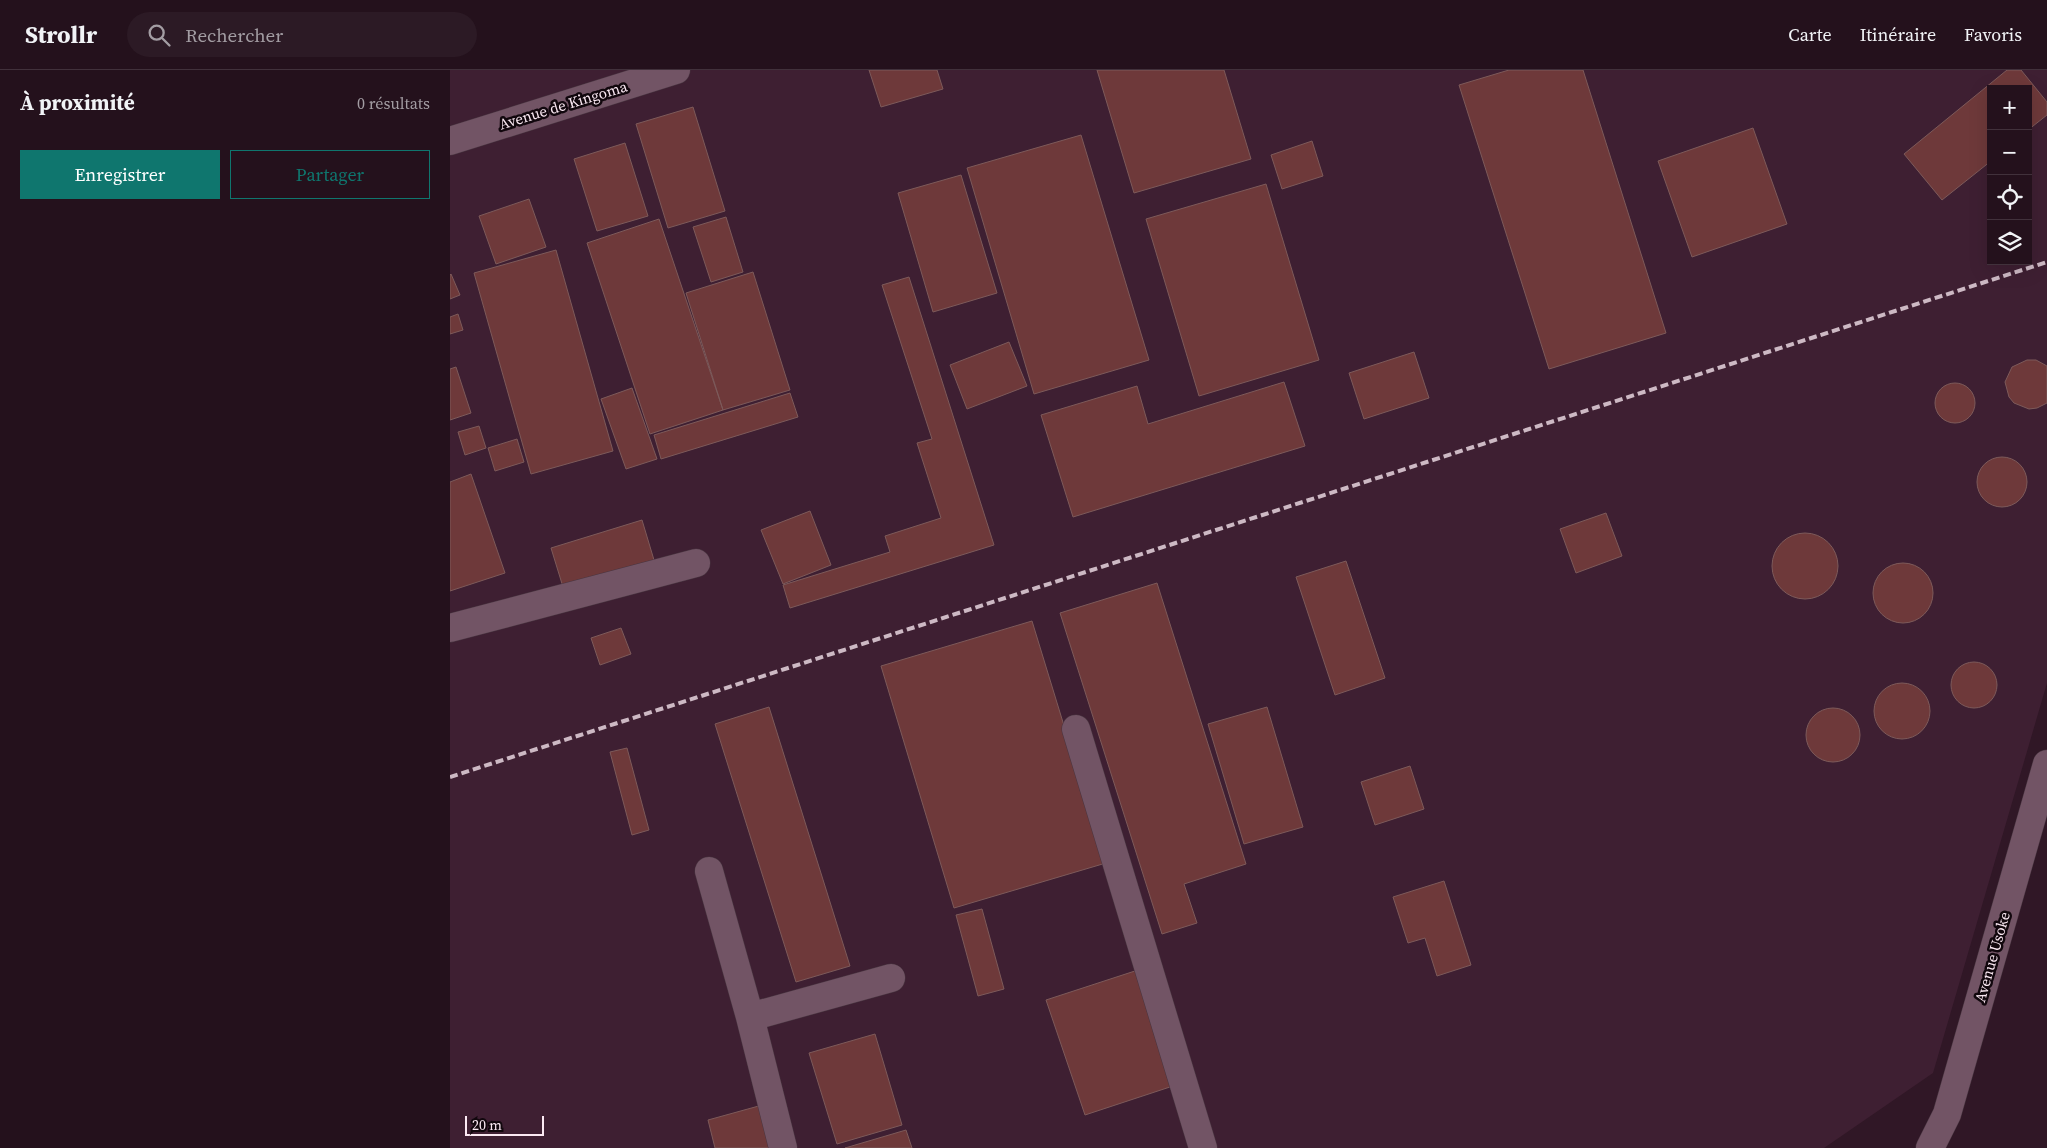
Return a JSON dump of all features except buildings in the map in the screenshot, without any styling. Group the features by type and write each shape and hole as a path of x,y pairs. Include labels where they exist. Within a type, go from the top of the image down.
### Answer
{"street":[{"name":"Avenue de Kingoma","path":"450,141 676,70"},
{"path":"450,628 696,563"},
{"path":"1076,730 1203,1148"},
{"name":"Avenue Usoke","path":"1930,1148 1947,1114 2047,764"},
{"path":"708,871 750,1017 783,1148"},
{"path":"750,1017 891,978"}],"shaded area":[{"path":"450,70 2047,70 2047,683 1933,1073 1824,1148 450,1148"}],"railway":[{"path":"450,777 2047,262"}]}
